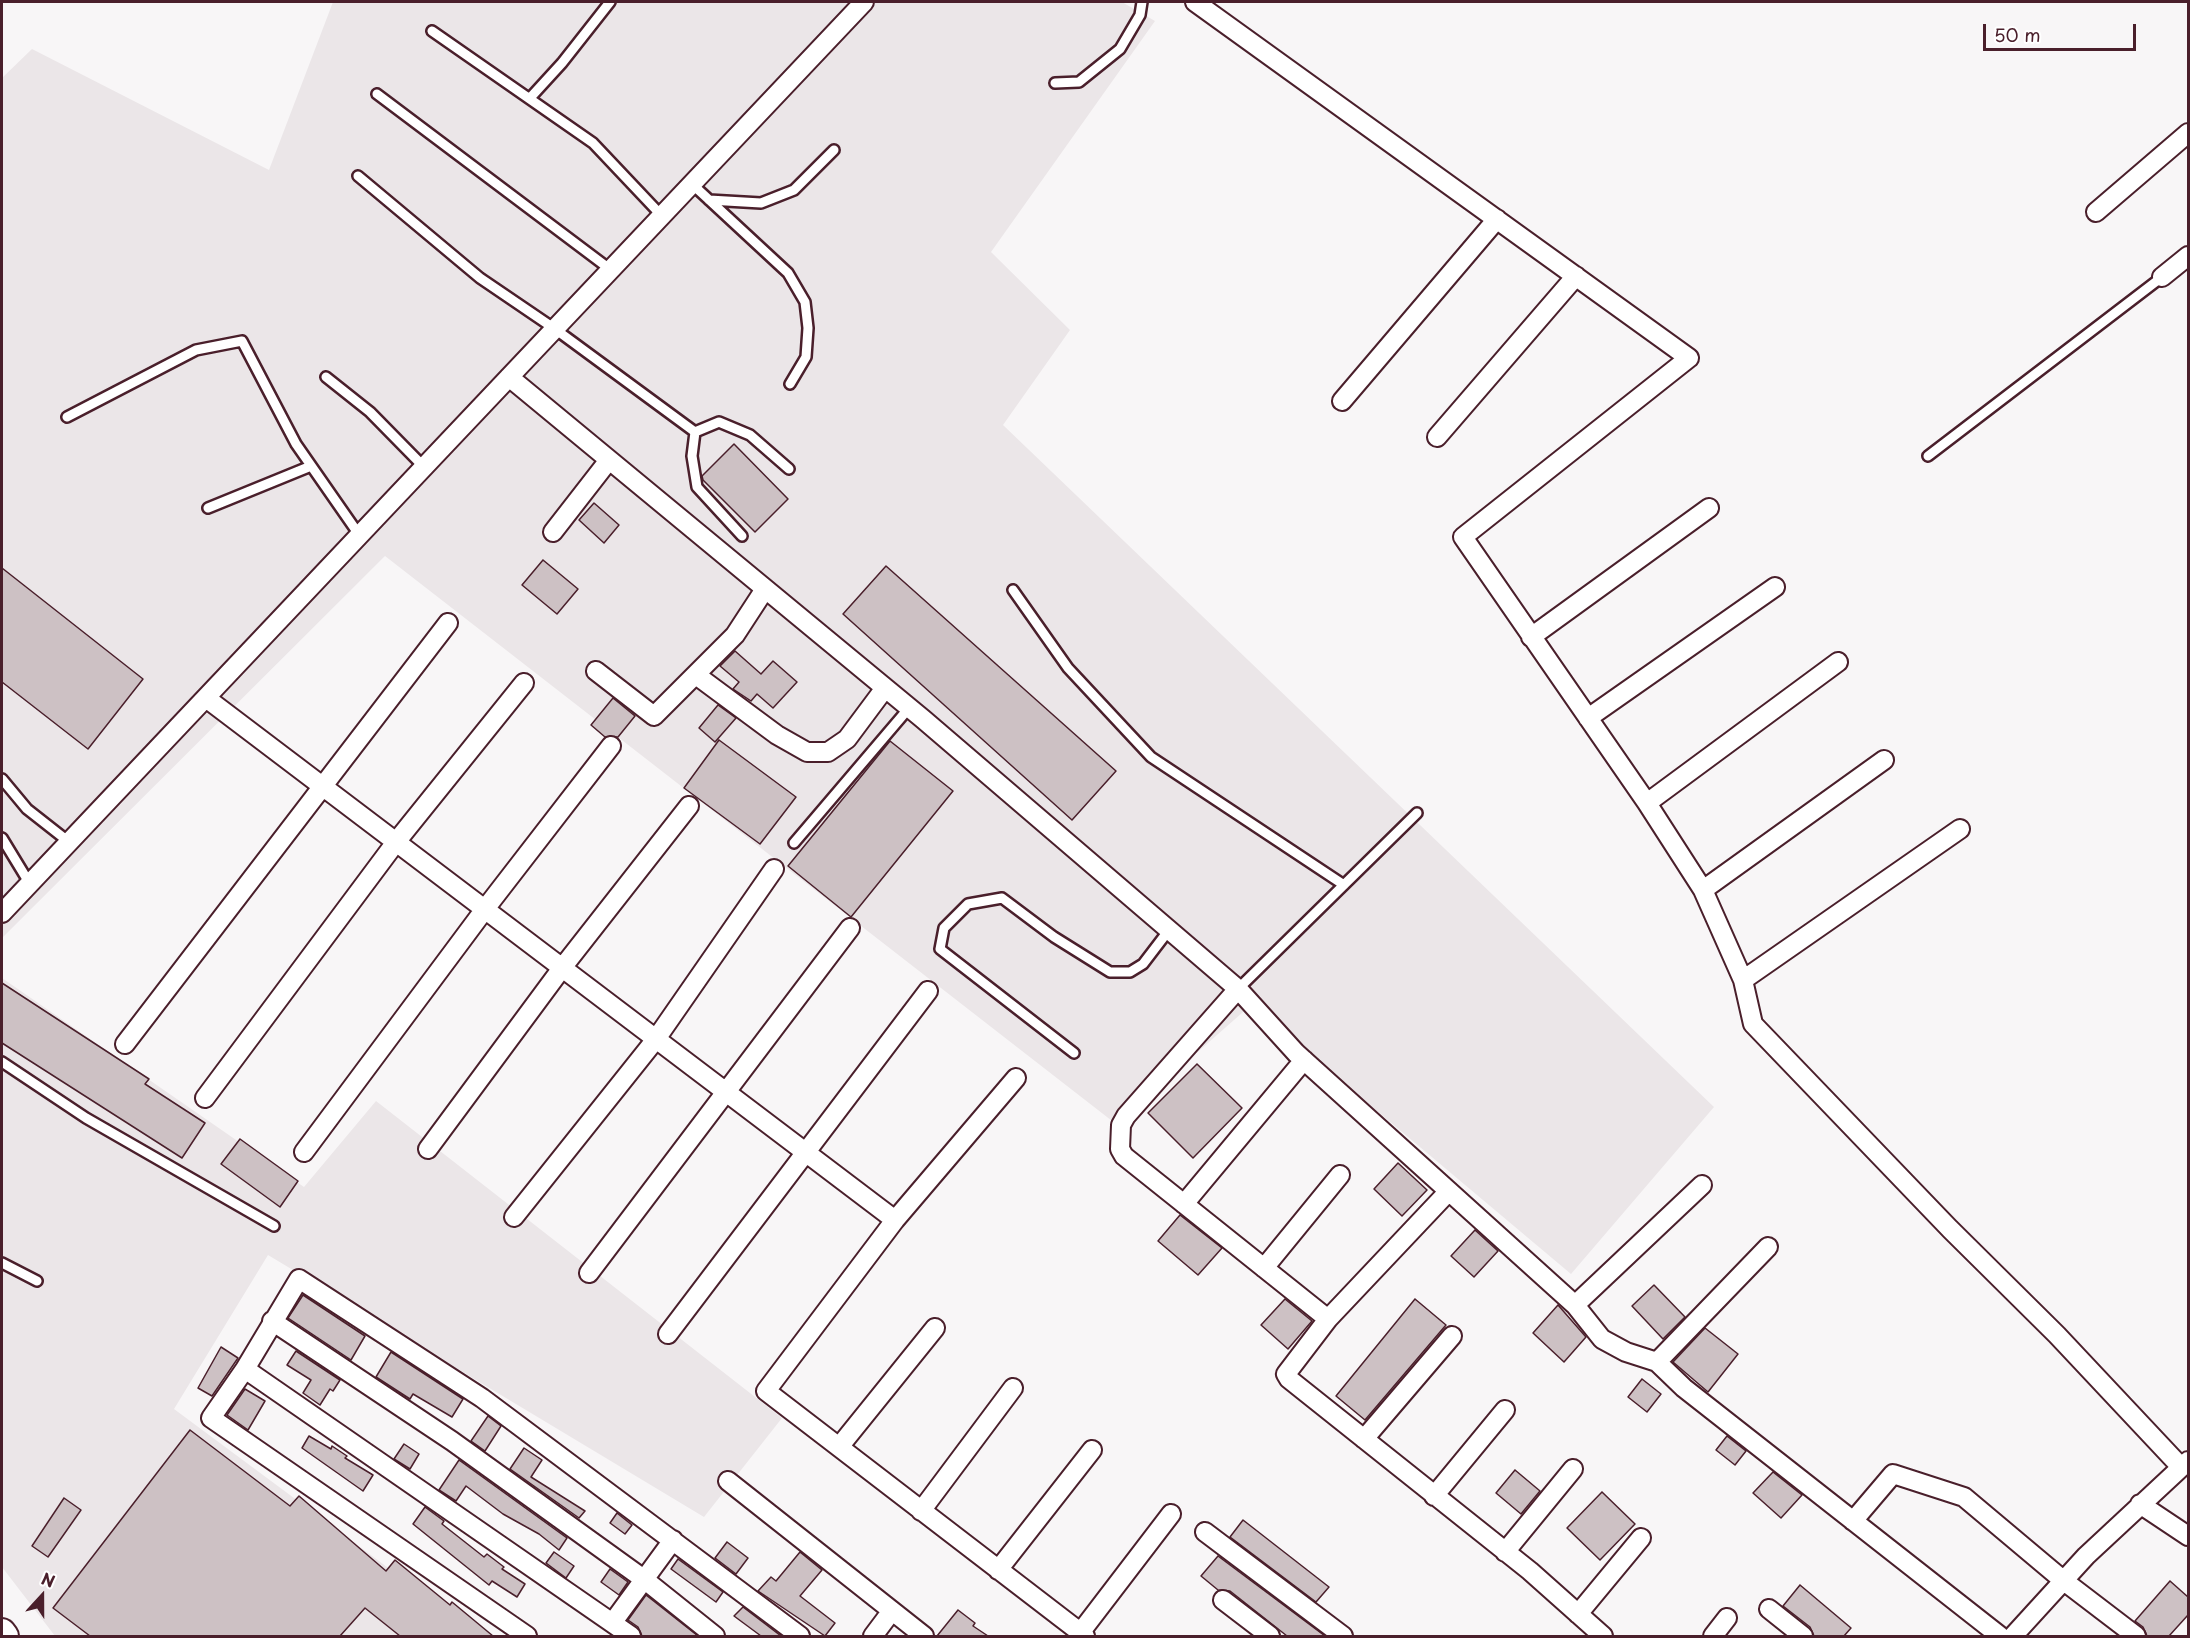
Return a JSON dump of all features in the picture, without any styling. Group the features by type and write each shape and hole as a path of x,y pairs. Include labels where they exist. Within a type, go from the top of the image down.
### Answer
{"street":[{"path":"2,913 864,2"},
{"path":"1195,2 1689,358 1463,537 1647,803 1704,890 1743,980 1754,1024 1950,1229 2185,1464 2140,1504 2013,1636"},
{"path":"2096,212 2188,133"},
{"path":"1342,401 1497,219"},
{"path":"2162,277 2188,256"},
{"path":"1437,437 1576,276"},
{"path":"509,377 909,708 1238,989 1304,1060 1575,1305 1602,1339 1626,1352 1657,1362 1684,1388 2000,1636"},
{"path":"553,532 609,460"},
{"path":"1531,637 1709,508"},
{"path":"1588,718 1775,587"},
{"path":"596,671 654,716 735,635 765,589"},
{"path":"125,1044 448,623"},
{"path":"1647,803 1838,662"},
{"path":"696,675 777,735 807,752 828,752 847,739 885,688"},
{"path":"204,1098 396,842 524,683"},
{"path":"206,698 895,1220"},
{"path":"304,1152 485,909 611,746"},
{"path":"1704,890 1884,760"},
{"path":"428,1149 562,968 688,806"},
{"path":"1743,980 1960,829"},
{"path":"514,1217 656,1039 774,869"},
{"path":"588,1273 727,1093 850,928"},
{"path":"1238,989 1156,1079 1121,1125 1120,1149 1124,1156 1328,1319"},
{"path":"668,1334 928,991"},
{"path":"1184,1204 1304,1060"},
{"path":"1016,1078 895,1220 766,1391 1083,1635 1171,1514"},
{"path":"1264,1268 1340,1175"},
{"path":"1575,1305 1702,1185"},
{"path":"1449,1191 1328,1319 1286,1374 1505,1552 1603,1636"},
{"path":"1657,1362 1768,1247"},
{"path":"527,1636 211,1418 245,1368 299,1279 482,1398 800,1636"},
{"path":"272,1321 452,1441 645,1580 715,1636"},
{"path":"839,1447 935,1328"},
{"path":"1364,1439 1452,1336"},
{"path":"245,1368 631,1636"},
{"path":"921,1511 1013,1388"},
{"path":"1434,1496 1505,1410"},
{"path":"998,1570 1092,1450"},
{"path":"1505,1552 1573,1469"},
{"path":"1853,1521 1893,1474 1964,1497 2064,1581 2136,1636"},
{"path":"728,1481 924,1636"},
{"path":"2140,1504 2188,1536"},
{"path":"1205,1532 1342,1636"},
{"path":"1578,1614 1641,1538"},
{"path":"613,1622 674,1540"},
{"path":"1223,1600 1270,1636"},
{"path":"1769,1609 1803,1636"},
{"path":"873,1636 891,1612"},
{"path":"1713,1636 1727,1618"},
{"path":"2,1632 5,1636"}],"lane":[{"path":"530,98 562,63 610,2"},
{"path":"1055,83 1079,82 1120,49 1140,15 1142,2"},
{"path":"432,31 593,143 662,216"},
{"path":"377,94 610,270"},
{"path":"709,200 761,202 794,190 834,150"},
{"path":"358,176 480,278 555,328 695,432"},
{"path":"692,184 788,273 805,302 808,328 806,357 790,384"},
{"path":"1928,456 2162,277"},
{"path":"67,417 196,350 242,341 296,444 360,536"},
{"path":"326,377 370,412 424,467"},
{"path":"695,432 719,422 750,435 789,469"},
{"path":"695,432 692,456 697,487 742,536"},
{"path":"208,508 311,466"},
{"path":"1013,590 1068,668 1151,757 1344,885"},
{"path":"794,843 909,708"},
{"path":"2,779 27,809 69,842"},
{"path":"1238,989 1417,813"},
{"path":"2,838 30,884"},
{"path":"1074,1053 940,949 944,927 968,904 1002,898 1110,972 1130,972 1143,964 1169,930"},
{"path":"2,1062 86,1118 274,1226"},
{"path":"2,1263 37,1281"}],"shaded area":[{"path":"333,2 1122,2 1155,21 991,252 1070,330 1003,425 1714,1107 1571,1274 1251,1005 1116,1124 385,556 2,938 2,78 32,49 269,170"},
{"path":"2,978 304,1187 376,1101 782,1418 704,1517 268,1255 174,1409 480,1636 55,1636 2,1567"}],"building":[{"path":"734,444 788,499 755,532 703,480 702,476"},
{"path":"594,503 619,525 604,543 579,520"},
{"path":"543,560 578,589 557,614 522,585"},
{"path":"886,566 1116,771 1072,820 843,614"},
{"path":"2,568 143,679 88,749 2,682"},
{"path":"735,651 761,674 773,661 797,682 773,708 757,694 751,701 733,689 739,682 720,666"},
{"path":"613,698 635,716 618,737 605,737 591,725"},
{"path":"718,705 736,718 715,742 699,728"},
{"path":"719,740 796,797 760,844 684,788"},
{"path":"890,741 953,791 851,917 788,866"},
{"path":"2,983 149,1079 145,1084 205,1123 182,1158 2,1043"},
{"path":"1197,1064 1242,1108 1193,1158 1148,1113"},
{"path":"240,1139 298,1181 280,1207 221,1164"},
{"path":"1398,1163 1427,1190 1402,1216 1374,1189"},
{"path":"1180,1215 1222,1248 1198,1275 1158,1241"},
{"path":"1475,1230 1498,1251 1474,1277 1451,1256"},
{"path":"1654,1285 1685,1317 1663,1339 1632,1306"},
{"path":"303,1295 365,1336 351,1360 288,1318"},
{"path":"1285,1299 1312,1321 1288,1349 1261,1325"},
{"path":"1415,1299 1446,1325 1365,1420 1336,1396"},
{"path":"1558,1305 1586,1337 1564,1362 1533,1333"},
{"path":"1705,1328 1738,1354 1708,1392 1673,1362"},
{"path":"221,1347 238,1358 212,1396 198,1388"},
{"path":"296,1351 340,1380 333,1391 330,1389 320,1405 303,1393 311,1380 287,1365"},
{"path":"391,1352 463,1399 452,1417 413,1394 410,1399 376,1377"},
{"path":"1642,1379 1661,1394 1647,1412 1628,1397"},
{"path":"245,1389 265,1401 248,1430 227,1415"},
{"path":"488,1416 501,1426 485,1451 471,1441"},
{"path":"190,1430 290,1506 299,1496 386,1571 395,1560 450,1605 452,1602 493,1636 400,1636 365,1608 340,1636 90,1636 53,1608"},
{"path":"309,1436 331,1449 332,1446 347,1456 345,1458 373,1475 363,1491 302,1448"},
{"path":"1727,1436 1746,1451 1735,1465 1716,1450"},
{"path":"404,1444 419,1454 410,1469 394,1459"},
{"path":"524,1448 542,1460 531,1477 585,1511 579,1518 510,1469"},
{"path":"459,1460 567,1538 559,1550 539,1534 503,1514 466,1486 456,1501 439,1490"},
{"path":"1515,1470 1540,1491 1521,1514 1496,1493"},
{"path":"1773,1472 1802,1495 1781,1518 1753,1493"},
{"path":"1602,1492 1635,1524 1600,1560 1567,1528"},
{"path":"64,1498 81,1510 48,1557 32,1546"},
{"path":"425,1507 444,1521 442,1524 484,1557 487,1554 504,1567 502,1569 525,1584 517,1597 492,1581 489,1585 413,1524"},
{"path":"617,1513 632,1525 625,1534 610,1523"},
{"path":"1243,1520 1329,1587 1316,1602 1230,1537"},
{"path":"727,1542 748,1558 736,1574 715,1558"},
{"path":"554,1552 574,1566 566,1578 546,1563"},
{"path":"800,1552 822,1570 800,1596 835,1623 825,1636 758,1591 771,1577 776,1581"},
{"path":"1218,1556 1325,1636 1287,1636 1230,1591 1218,1590 1201,1576"},
{"path":"678,1559 723,1592 716,1602 671,1569"},
{"path":"610,1569 628,1582 619,1595 601,1582"},
{"path":"2170,1581 2188,1597 2188,1615 2169,1636 2147,1636 2143,1627 2135,1621"},
{"path":"1800,1585 1851,1628 1844,1636 1814,1636 1810,1627 1783,1606"},
{"path":"646,1595 698,1636 642,1636 638,1627 628,1620"},
{"path":"743,1607 781,1636 761,1636 734,1616"},
{"path":"958,1610 975,1623 973,1626 988,1636 937,1636"}]}
